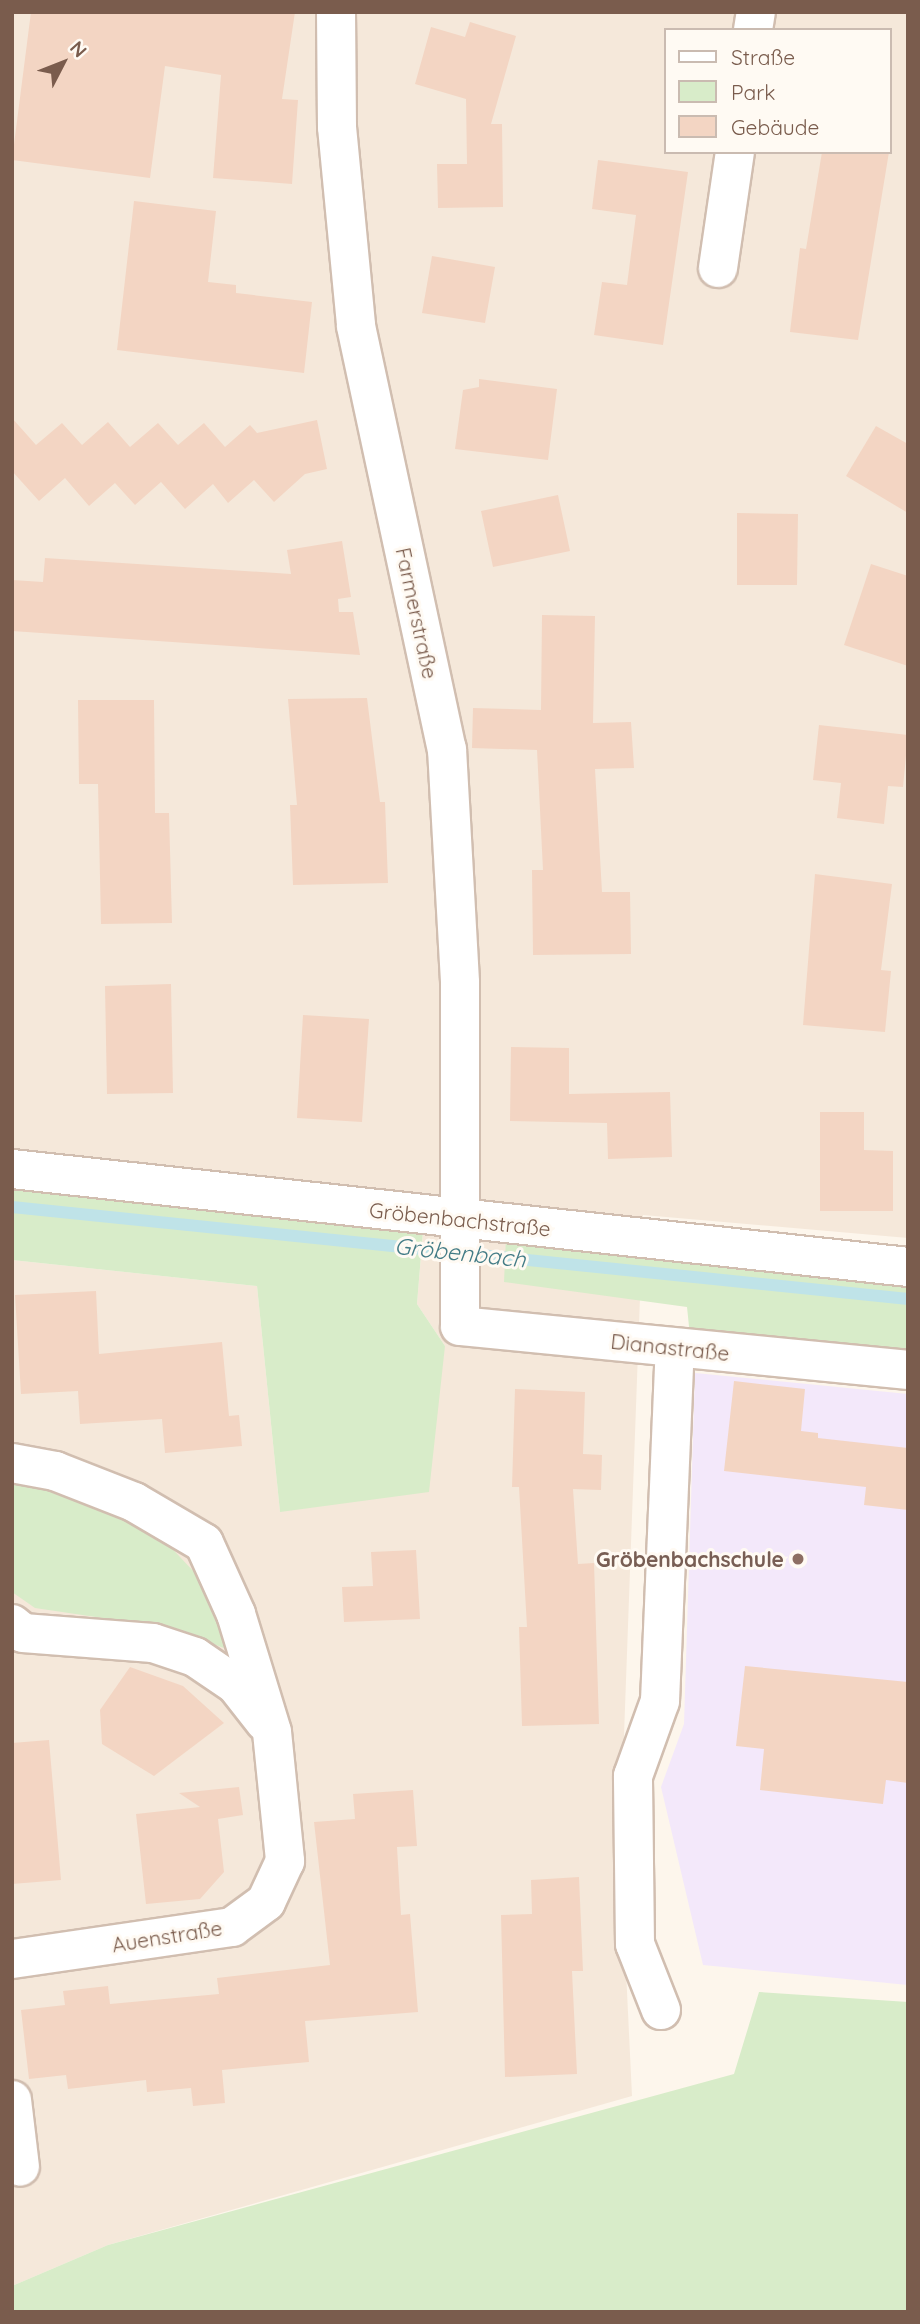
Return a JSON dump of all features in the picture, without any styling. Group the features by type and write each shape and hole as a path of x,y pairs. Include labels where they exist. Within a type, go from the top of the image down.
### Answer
{"street":[{"name":"Farmerstraße","path":"337,12 337,127 356,326 447,749 460,983 460,1259"},
{"path":"718,268 735,154"},
{"name":"Gröbenbachstraße","path":"12,1169 460,1259 908,1267"},
{"name":"Dianastraße","path":"460,1259 460,1326 908,1370"},
{"path":"661,2010 635,1944 633,1776 660,1701 675,1348"},
{"name":"Auenstraße","path":"12,1463 55,1471 134,1502 204,1543 236,1614 272,1731 285,1861 266,1902 232,1927 12,1959"},
{"path":"12,1624 23,1633 153,1643 195,1657 236,1685 272,1731"},
{"path":"12,2100 20,2166"}],"shaded area":[{"path":"12,12 908,12 908,1238 643,1215 620,1845 632,2096 108,2245 12,2286 12,1260 257,1286 280,1512 445,1346 417,1304 423,1232 12,1184"},
{"name":"Gröbenbachschule","path":"695,1373 908,1394 908,1985 703,1965 661,1787 684,1724"}],"green space":[{"path":"12,1184 423,1231 417,1304 445,1346 429,1492 280,1512 257,1286 12,1260"},
{"path":"506,1237 908,1280 908,1357 690,1336 687,1307 504,1282"},
{"path":"12,1469 148,1523 212,1591 231,1625 224,1648 170,1628 35,1608 12,1592"},
{"path":"759,1992 908,2002 908,2312 12,2312 12,2286 108,2245 734,2074"}],"building":[{"path":"31,12 295,12 282,99 298,100 292,184 213,178 221,75 165,66 150,178 12,160"},
{"path":"470,22 516,36 491,124 502,124 503,207 438,208 437,164 467,164 466,99 415,84 431,27 465,37"},
{"path":"822,154 889,154 858,340 790,332 800,248 806,249"},
{"path":"598,160 688,172 663,345 594,335 602,282 627,285 636,215 592,209"},
{"path":"134,201 216,211 208,282 236,285 236,293 312,302 304,373 117,350"},
{"path":"432,256 495,267 485,323 422,313"},
{"path":"479,379 557,389 548,460 455,449 463,390 479,387"},
{"path":"12,418 36,445 62,423 82,445 108,422 130,447 158,423 178,445 204,423 225,447 250,425 257,433 317,420 327,469 305,474 274,502 254,480 228,503 213,484 185,509 161,482 135,505 115,483 89,506 65,478 39,501 12,471"},
{"path":"876,426 908,444 908,513 846,476"},
{"path":"558,495 570,551 493,567 481,511"},
{"path":"737,513 798,514 797,585 737,585"},
{"path":"342,541 351,597 338,599 339,612 353,612 360,655 12,631 12,580 43,582 45,558 291,574 287,550"},
{"path":"871,564 908,576 908,666 844,645"},
{"path":"542,615 595,616 593,723 631,722 634,768 595,769 602,892 630,892 631,954 533,955 532,870 543,870 537,750 472,748 473,708 541,710"},
{"path":"367,698 380,802 385,802 388,883 293,885 290,805 297,805 288,699"},
{"path":"78,700 154,700 155,813 169,813 172,923 101,924 98,784 79,784"},
{"path":"819,725 908,735 903,787 888,786 884,824 837,818 841,783 813,780"},
{"path":"815,874 892,884 881,970 891,971 885,1032 803,1025"},
{"path":"171,984 173,1093 107,1094 105,986"},
{"path":"303,1015 369,1019 362,1122 297,1118"},
{"path":"511,1047 569,1048 569,1094 670,1092 672,1157 608,1159 607,1123 510,1121"},
{"path":"820,1112 864,1112 864,1150 893,1151 893,1211 820,1211"},
{"path":"96,1291 99,1354 222,1342 229,1416 239,1415 242,1446 165,1453 162,1419 80,1424 78,1391 21,1394 15,1295"},
{"path":"734,1381 805,1389 801,1431 818,1433 818,1438 908,1448 908,1510 864,1505 866,1487 724,1471"},
{"path":"515,1389 585,1392 583,1454 602,1455 601,1490 573,1489 578,1564 594,1563 599,1724 522,1726 519,1627 527,1627 519,1487 512,1487"},
{"path":"416,1550 420,1619 344,1622 342,1587 373,1586 371,1552"},
{"path":"745,1666 908,1682 908,1783 886,1780 883,1804 760,1790 764,1749 736,1746"},
{"path":"130,1667 183,1686 224,1723 154,1776 102,1744 100,1710"},
{"path":"49,1740 61,1880 12,1884 12,1743"},
{"path":"239,1787 243,1815 218,1819 224,1872 200,1899 146,1904 136,1814 200,1807 179,1793"},
{"path":"413,1790 417,1846 397,1847 401,1915 410,1914 418,2012 305,2021 309,2062 222,2070 225,2103 193,2106 191,2088 147,2092 146,2080 68,2089 66,2075 29,2079 21,2010 65,2005 63,1991 108,1986 110,2004 219,1994 217,1978 330,1965 314,1822 355,1819 353,1794"},
{"path":"579,1877 583,1971 572,1971 577,2074 505,2077 501,1915 532,1914 531,1880"}],"waterway":[{"name":"Gröbenbach","path":"12,1207 908,1299"}],"place":[{"name":"Gröbenbachschule","path":"798,1559"}]}
